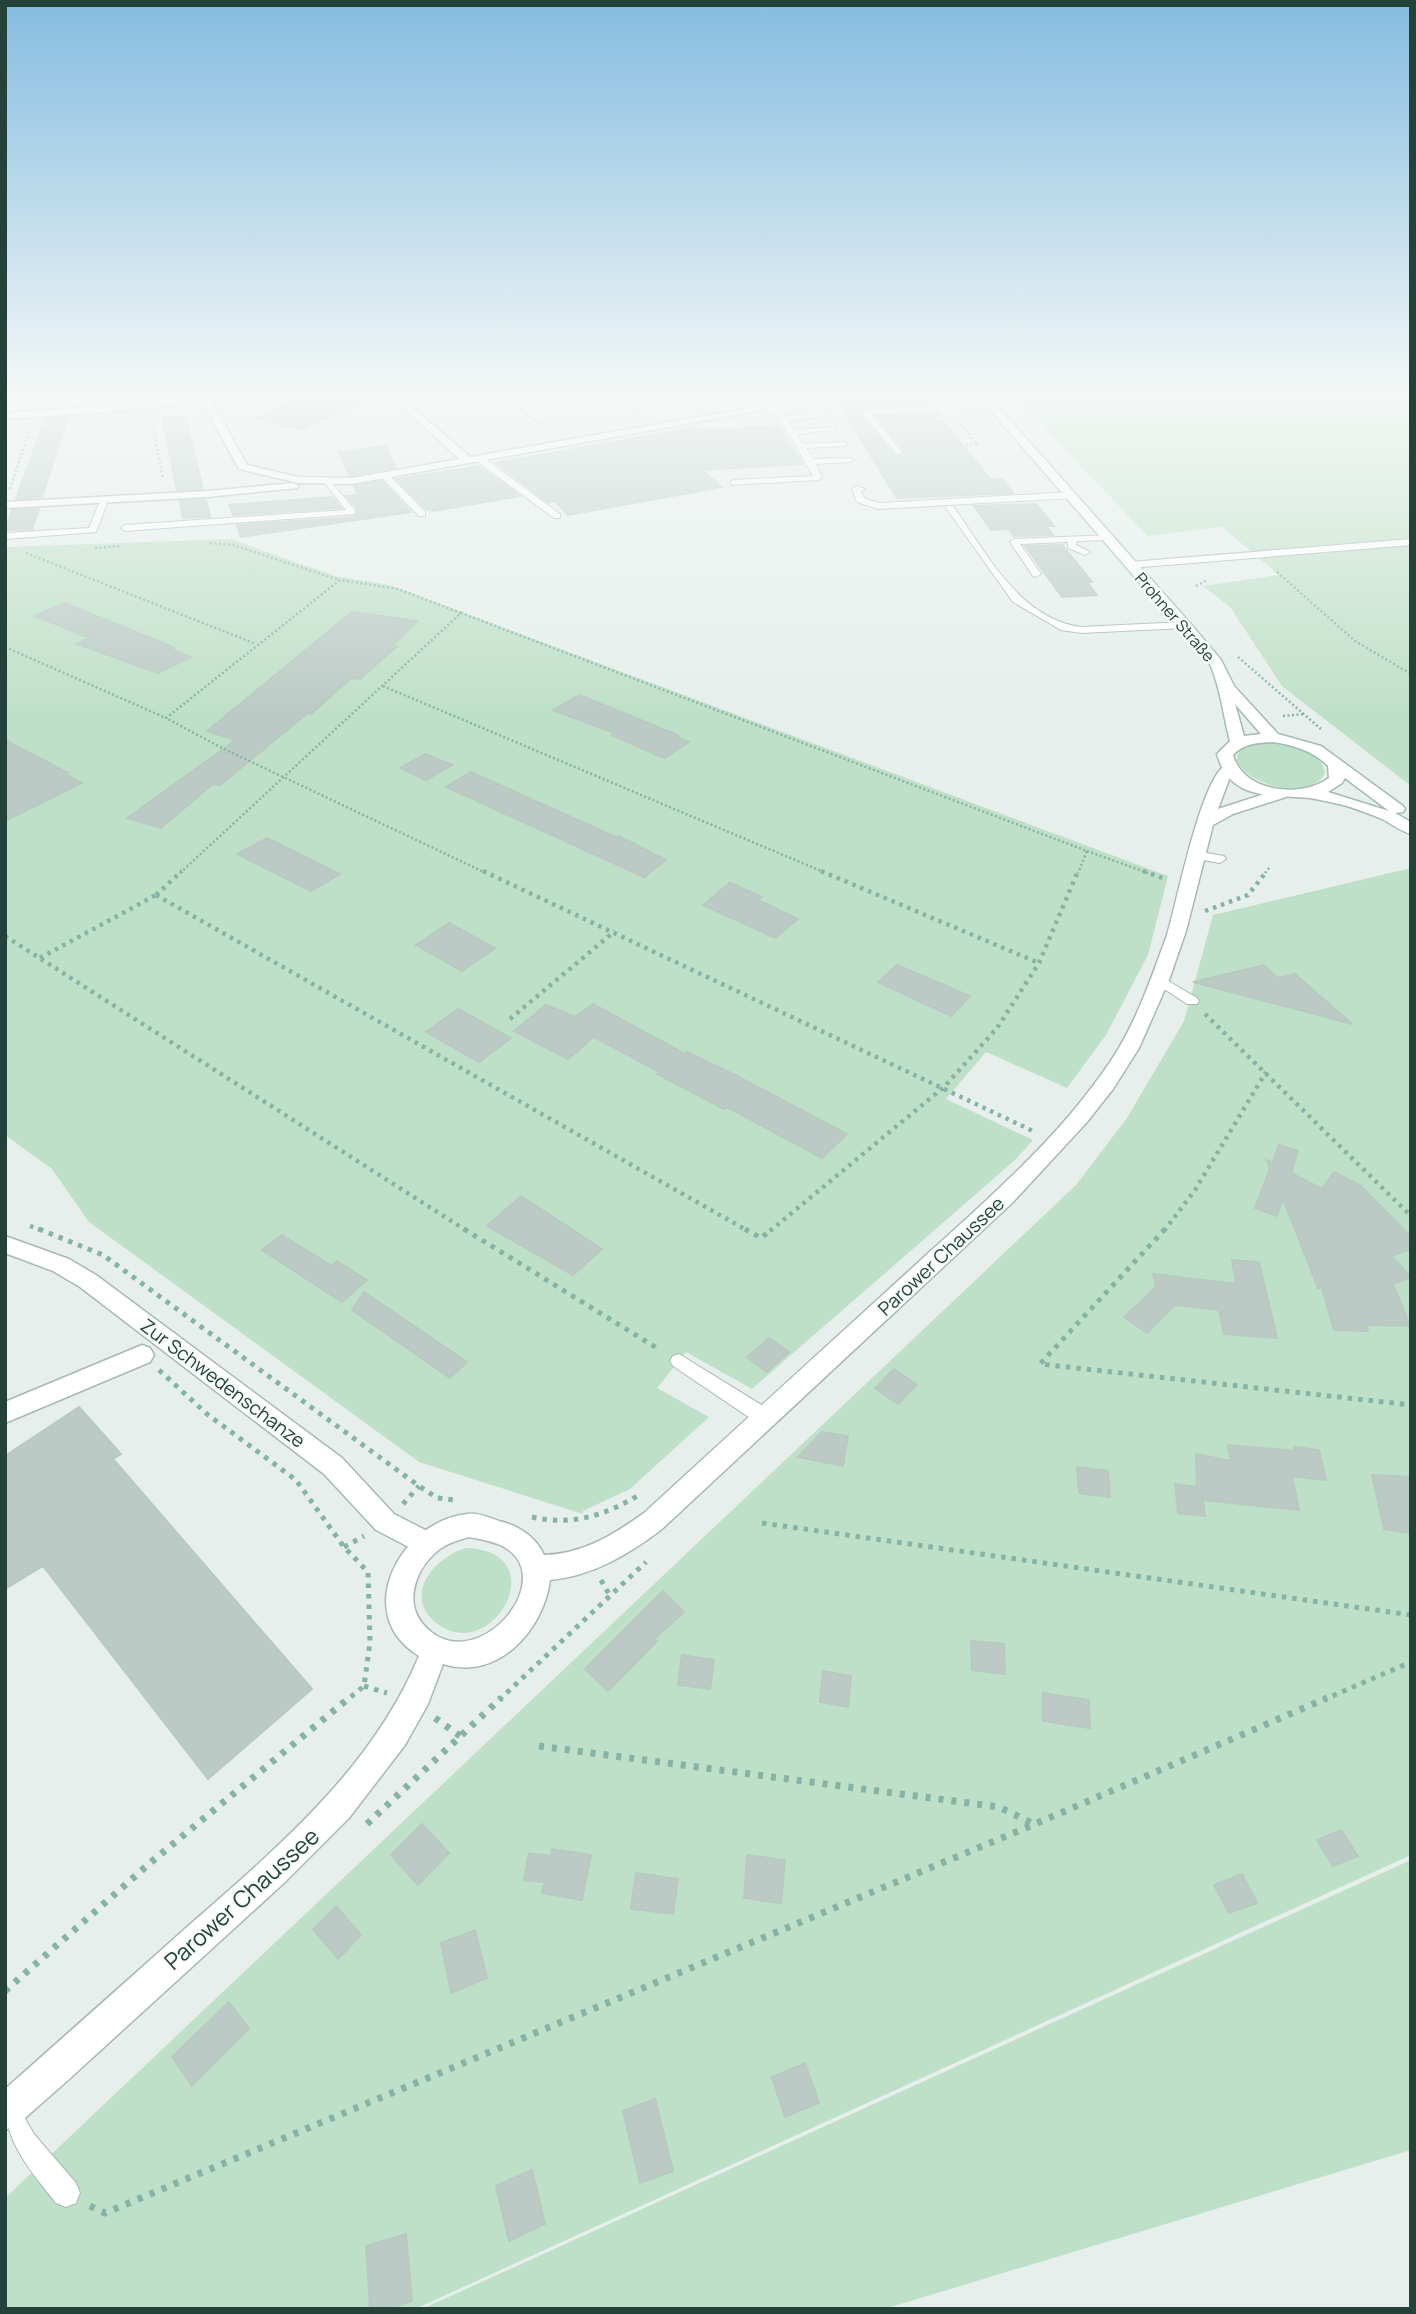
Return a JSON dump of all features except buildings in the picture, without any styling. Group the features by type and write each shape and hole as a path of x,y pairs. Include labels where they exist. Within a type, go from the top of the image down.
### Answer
{"street":[{"path":"7,500 135,499"},
{"name":"Prohner Straße","path":"1075,499 1216,663 1228,688 1273,738"},
{"name":"Prohner Straße","path":"1228,688 1227,702 1238,743"},
{"path":"1238,743 1273,738 1311,747 1411,818"},
{"name":"Parower Chaussee","path":"536,1568 557,1568 590,1560 623,1544 653,1521 1004,1197 1056,1143 1106,1084 1129,1048 1160,980 1196,855 1222,777 1228,769 1225,754 1238,743"},
{"path":"1311,794 1332,786 1339,773 1336,765"},
{"path":"1228,769 1243,782 1280,793 1311,794 1362,806 1411,829"},
{"path":"1207,822 1227,811 1280,793"},
{"name":"Zur Schwedenschanze","path":"5,1244 61,1265 88,1281 333,1466 385,1522 426,1544"},
{"path":"5,1413 142,1355"},
{"path":"469,1525 491,1527 512,1535 527,1549 536,1568 538,1589 532,1609 520,1628 502,1643 480,1652 457,1654 435,1650 416,1639 404,1622 399,1601 405,1570 426,1544 446,1532 469,1525"},
{"name":"Parower Chaussee","path":"6,2113 318,1831 370,1772 427,1675 435,1650"}],"lane":[{"path":"125,528 352,512 342,499"},
{"path":"407,499 422,514"},
{"path":"534,499 557,516"},
{"path":"860,499 878,506 1002,499"},
{"path":"5,536 93,530 104,501"},
{"path":"950,508 1016,600 1044,618 1065,628 1081,630 1184,625"},
{"path":"1036,574 1014,542 1107,537"},
{"path":"1074,539 1071,546 1085,552"},
{"path":"1130,565 1411,542"},
{"path":"1196,855 1220,859"},
{"path":"1160,980 1192,1001"},
{"path":"679,1361 766,1418"},
{"path":"6,2113 25,2143 66,2193"}],"path":[{"path":"233,545 340,580 398,589 1087,851 1189,885"},
{"path":"21,551 257,645"},
{"path":"1258,556 1355,641 1411,674"},
{"path":"1196,586 1205,580 1216,579"},
{"path":"166,718 340,580"},
{"path":"40,958 156,895 461,613"},
{"path":"5,647 166,718 944,1087 1056,1143"},
{"path":"383,686 1039,963"},
{"path":"156,895 761,1238 944,1087 997,1028 1039,963 1087,851"},
{"path":"1201,912 1248,895 1270,867"},
{"path":"510,1019 615,931"},
{"path":"5,936 489,1245 679,1361"},
{"path":"1192,1001 1411,1216"},
{"path":"1266,1072 1195,1190 1156,1241 1040,1364 1411,1405"},
{"path":"27,1226 71,1240 103,1255 419,1486"},
{"path":"5,1990 150,1863 364,1686 370,1642 368,1572 344,1547 296,1480 206,1414 142,1355"},
{"path":"586,1519 618,1508 645,1488"},
{"path":"762,1523 1411,1615"},
{"path":"460,1736 609,1594"},
{"path":"66,2193 105,2213 1035,1824 1411,1662"},
{"path":"538,1746 999,1807 1035,1824"}],"green space":[{"path":"1113,499 1411,499 1411,786 1282,686 1230,607 1203,586 1279,575 1222,527 1148,536"},
{"path":"231,539 335,576 390,585 1168,876 1148,955 1106,1035 1067,1088 986,1052 946,1099 1033,1140 1015,1160 752,1389 686,1352 657,1388 709,1417 630,1489 583,1511 583,1514 419,1462 89,1222 52,1169 5,1135 5,547"},
{"path":"1268,743 1311,753 1323,766 1325,774 1311,785 1292,788 1272,785 1254,778 1241,768 1237,757 1245,748"},
{"path":"1411,868 1411,1855 415,2309 5,2309 5,2198 1076,1185 1127,1118 1184,1021 1213,915"},
{"path":"466,1548 492,1554 507,1566 511,1583 507,1601 497,1617 481,1629 462,1633 442,1627 429,1617 423,1605 422,1593 425,1582 441,1561"},
{"path":"1411,1860 1411,2150 884,2309 422,2309"}]}
